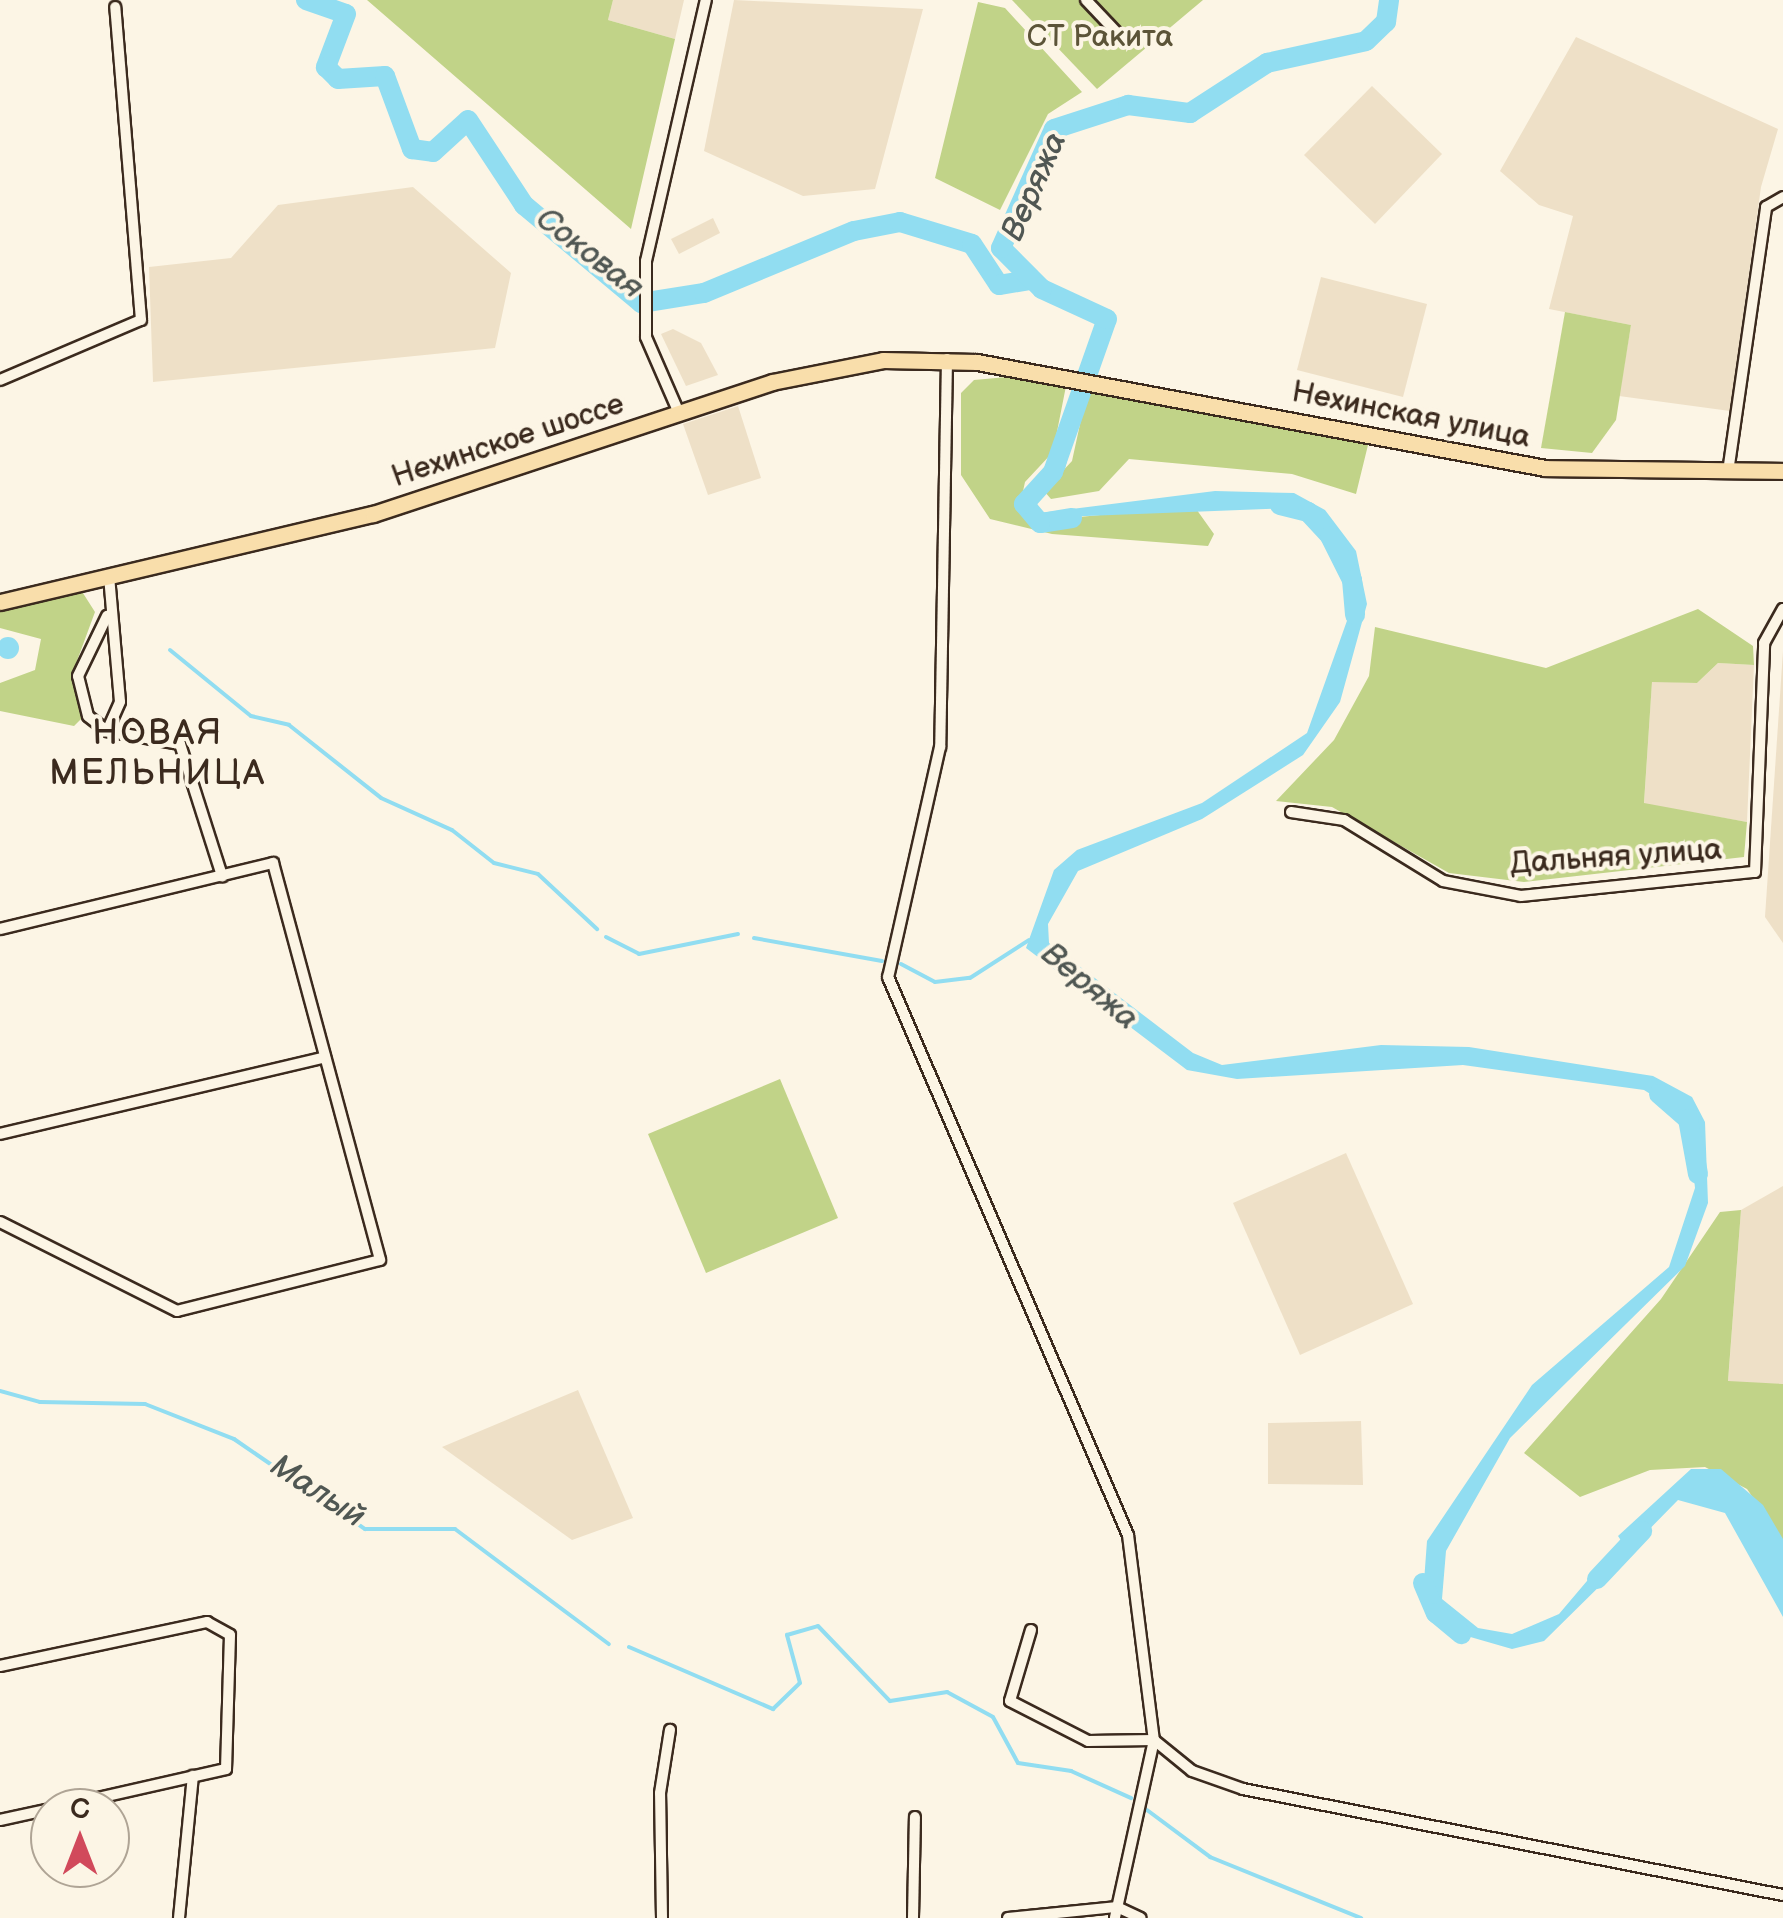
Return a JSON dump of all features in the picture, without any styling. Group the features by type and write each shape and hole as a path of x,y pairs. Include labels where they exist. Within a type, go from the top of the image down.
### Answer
{"main road":[{"name":"Нехинское шоссе","path":"0,602 456,491 679,413 833,366 946,360 1032,372"},
{"name":"Нехинская улица","path":"1032,372 1546,468 1783,472"}],"street":[{"path":"679,413 646,337 646,261 706,0"},
{"path":"1086,0 1121,37"},
{"path":"0,380 141,320 116,7"},
{"path":"1728,472 1766,207 1783,197"},
{"path":"946,360 940,747 888,977 1118,1494 1154,1740 1116,1912"},
{"path":"107,731 120,702 107,616 109,576"},
{"name":"Дальняя улица","path":"1291,812 1344,820 1444,881 1520,896 1755,872 1764,642 1783,609"},
{"path":"107,616 78,676 88,716 107,731 180,744 222,876"},
{"path":"0,929 273,863 380,1260 177,1311 0,1222"},
{"path":"0,1134 325,1057"},
{"path":"0,1666 220,1623 232,1642 226,1768 130,1791"},
{"path":"1031,1630 1010,1700 1088,1741 1154,1740 1192,1770 1243,1789 1783,1895"},
{"path":"662,1918 660,1792 670,1730"},
{"path":"179,1918 193,1776"},
{"path":"0,1820 30,1814"},
{"path":"913,1918 915,1818"},
{"path":"1008,1918 1116,1912 1142,1918"}],"shaded area":[{"path":"613,0 684,0 675,39 608,20"},
{"path":"734,0 923,9 875,189 803,196 704,151"},
{"path":"1576,37 1778,129 1761,187 1730,411 1619,396 1631,325 1549,309 1573,216 1539,205 1500,171"},
{"path":"1372,86 1442,154 1375,224 1304,155"},
{"path":"413,187 511,273 495,348 153,382 149,267 231,258 278,205"},
{"path":"713,218 720,233 679,254 671,239"},
{"path":"1321,277 1427,304 1403,397 1297,370"},
{"path":"673,329 701,343 718,375 686,386 661,334"},
{"path":"738,406 761,478 708,495 683,424"},
{"path":"1783,651 1783,943 1765,917"},
{"path":"1718,663 1754,665 1747,822 1644,804 1652,681 1697,683"},
{"path":"1346,1153 1413,1304 1300,1355 1233,1203"},
{"path":"1783,1186 1783,1384 1728,1382 1741,1210"},
{"path":"578,1390 633,1518 572,1540 442,1447"},
{"path":"1361,1421 1363,1485 1268,1484 1268,1423"}],"green space":[{"path":"367,0 613,0 608,20 675,39 631,229"},
{"name":"СТ Ракита","path":"1012,0 1203,0 1097,89"},
{"path":"978,2 1005,8 1082,92 1048,114 1000,210 935,178"},
{"path":"1565,312 1631,325 1616,420 1592,453 1541,448"},
{"path":"1018,376 1066,386 1053,452 1025,482 1020,505 1048,520 1194,506 1214,534 1208,546 1052,534 990,519 961,475 961,393 974,380"},
{"path":"1087,392 1368,445 1356,494 1292,474 1129,459 1099,491 1051,499 1044,491 1072,461"},
{"path":"81,590 95,612 71,677 84,716 74,726 0,711 0,683 35,670 41,639 0,628 0,611"},
{"path":"1698,609 1753,646 1754,665 1718,663 1697,683 1652,682 1644,803 1747,822 1744,857 1524,882 1449,873 1332,807 1276,801 1334,740 1369,676 1375,627 1546,668"},
{"path":"780,1079 838,1218 706,1273 648,1134"},
{"path":"1741,1210 1728,1381 1783,1384 1783,1541 1747,1489 1705,1467 1650,1470 1580,1497 1524,1453 1661,1299 1720,1212"}],"water":[{"path":"1070,398 1082,401 1065,469 1036,501 1040,513 1215,491 1294,493 1325,510 1356,551 1367,604 1340,702 1303,755 1202,819 1078,871 1048,924 1049,943 1193,1053 1222,1065 1381,1045 1469,1047 1653,1076 1692,1097 1705,1122 1708,1203 1685,1266 1510,1438 1446,1551 1442,1599 1478,1628 1512,1634 1559,1614 1609,1555 1617,1569 1544,1641 1512,1649 1460,1634 1423,1595 1427,1541 1532,1385 1669,1267 1695,1188 1688,1118 1644,1090 1463,1065 1237,1079 1187,1070 1026,948 1054,870 1077,850 1202,803 1307,733 1354,601 1335,543 1294,508 1035,518 1027,499 1053,471"},
{"path":"4,637 12,637 19,648 12,659 4,659 -3,652 -3,644"},
{"path":"1691,1469 1721,1469 1763,1505 1783,1539 1783,1617 1725,1513 1678,1500 1628,1551 1618,1536"}],"waterway":[{"name":"Соковая","path":"306,0 346,14 326,67 338,79 385,76 412,149 433,152 468,120 524,205 641,303 704,293 854,231 900,222 972,244 999,285 1031,280"},
{"name":"Веряжа","path":"1072,518 1040,523 1024,504 1053,472 1107,319 1042,289 1001,248 1054,129 1128,105 1190,113 1267,63 1366,41 1386,22 1389,0"},
{"name":"Веряжа","path":"1280,505 1308,512 1330,536 1352,580 1355,615"},
{"path":"170,650 251,716 289,725 381,798 452,830 494,863 538,874 597,929"},
{"path":"606,937 639,954 738,934"},
{"path":"754,938 882,961"},
{"path":"901,964 935,982 970,978 1029,940"},
{"name":"Веряжа","path":"1659,1094 1688,1119 1698,1174"},
{"name":"Малый","path":"0,1391 40,1402 145,1404 234,1439 365,1529 455,1529 609,1644"},
{"name":"Веряжа","path":"1597,1579 1642,1531"},
{"path":"1423,1583 1436,1613 1461,1634"},
{"name":"Малый","path":"629,1647 773,1709 800,1683 787,1635 818,1626 890,1701 947,1692 993,1717 1018,1763 1071,1771 1131,1798"},
{"name":"Малый","path":"1147,1810 1210,1857 1361,1918"}],"district":[{"name":"НОВАЯ МЕЛЬНИЦА","path":"158,754"}]}
